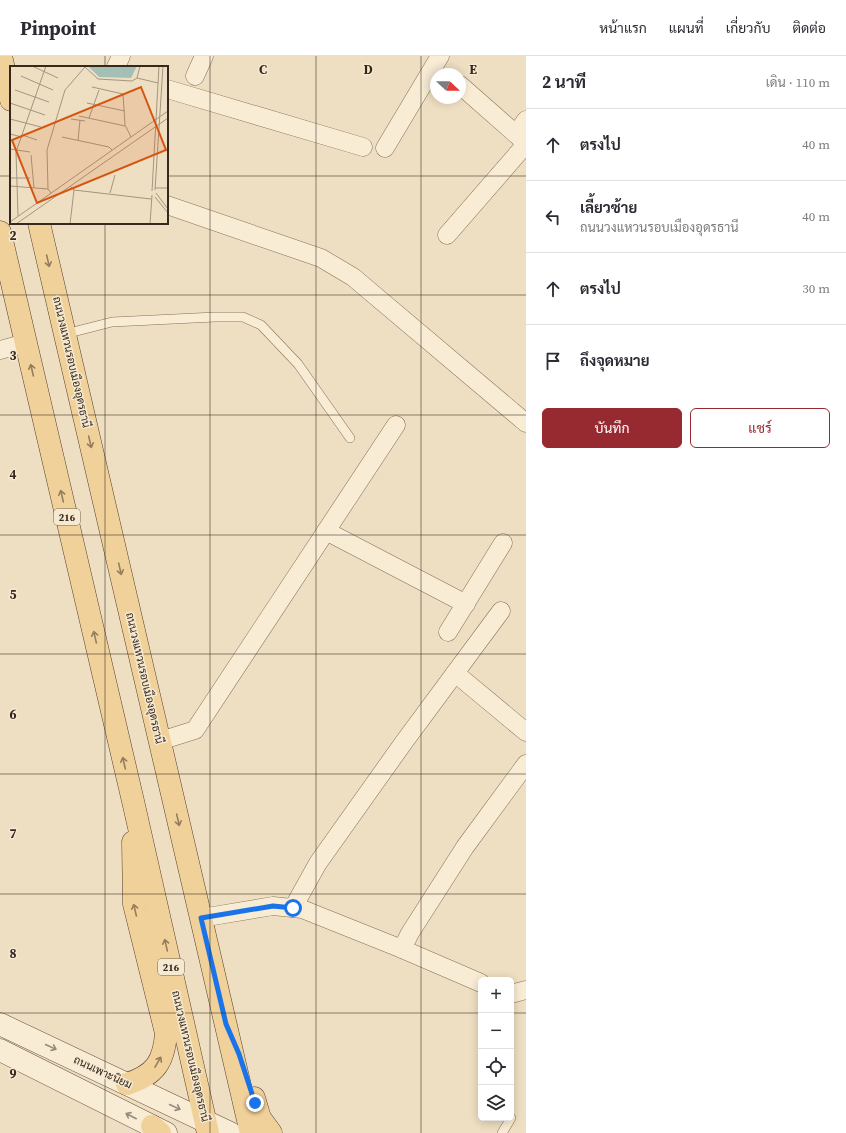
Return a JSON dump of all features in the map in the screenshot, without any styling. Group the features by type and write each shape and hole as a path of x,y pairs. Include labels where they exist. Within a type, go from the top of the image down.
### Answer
{"main road":[{"path":"1,56 10,96"},
{"name":"ถนนวงแหวนรอบเมืองอุดรธานี","path":"40,224 251,1133"},
{"name":"ถนนวงแหวนรอบเมืองอุดรธานี","path":"0,232 133,801 207,1127"},
{"path":"127,1084 140,1080 148,1075 159,1062 163,1054 166,1033 134,904 133,801"},
{"name":"ถนนเพาะนิยม","path":"0,1024 127,1084 207,1127 230,1133"},
{"path":"226,1024 239,1054 260,1118 271,1133"},
{"path":"0,1050 159,1131"}],"street":[{"path":"116,66 121,56"},
{"path":"195,76 204,56"},
{"path":"385,148 437,62"},
{"path":"168,89 363,147"},
{"path":"447,235 523,135 466,90"},
{"path":"168,205 321,258 353,277 526,423"},
{"path":"0,350 26,343"},
{"path":"160,741 195,730 396,425"},
{"path":"326,531 466,604"},
{"path":"448,632 503,544"},
{"path":"293,908 318,863 404,742 501,611"},
{"path":"455,673 526,732"},
{"path":"402,949 410,933 465,848 526,764"},
{"path":"201,918 273,906 302,909 402,949 478,982"},
{"path":"514,993 526,990"}],"lane":[{"path":"65,334 112,322 243,317 260,325 298,364 350,438"},
{"path":"502,1133 509,1121"}],"route":[{"path":"255,1103 239,1054 226,1024 201,918 273,906 293,908"}]}
